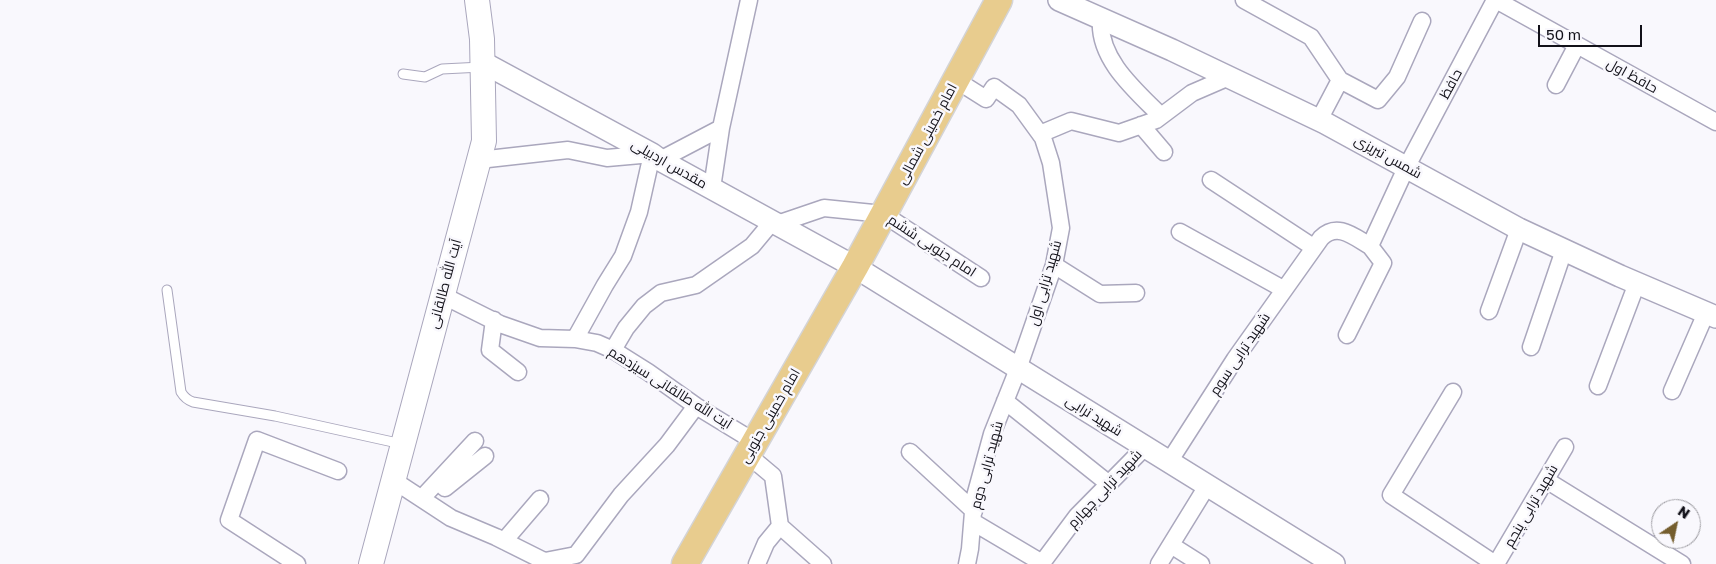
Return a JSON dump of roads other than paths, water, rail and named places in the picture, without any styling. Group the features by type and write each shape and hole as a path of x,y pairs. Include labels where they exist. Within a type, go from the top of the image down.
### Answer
{"main road":[{"name":"آیت الله طالقانی","path":"371,564 484,141 482,38 477,0"},
{"name":"امام خمینی شمالی","path":"855,267 999,0"},
{"name":"امام خمینی جنوبی","path":"685,564 855,267"}],"street":[{"path":"712,188 721,128 748,0"},
{"name":"شمس تبریزی","path":"1059,0 1172,50 1319,120 1519,229 1637,284 1711,315"},
{"path":"1244,0 1311,37 1340,80 1378,100 1397,77 1422,21"},
{"name":"حافظ اول","path":"1496,0 1716,122"},
{"name":"حافظ","path":"1370,246 1406,168 1496,0"},
{"path":"1101,20 1100,32 1108,56 1134,88 1161,116"},
{"path":"1556,85 1577,45"},
{"name":"مقدس اردبیلی","path":"482,64 855,267"},
{"path":"1040,134 1071,121 1119,132 1156,120 1192,93 1229,77"},
{"name":"شهید ترابی اول","path":"956,80 986,99 994,87 1019,105 1040,134 1051,162 1061,228 1054,265 1018,369"},
{"path":"1319,120 1340,80"},
{"path":"1141,125 1164,152"},
{"path":"478,160 568,150 607,158 656,157 721,128"},
{"path":"575,339 605,284 623,256 656,157"},
{"path":"1211,180 1313,247"},
{"path":"613,350 626,328 644,306 661,293 696,285 752,246 775,223 824,208 884,214"},
{"name":"امام جنوبی ششم","path":"884,214 981,278"},
{"path":"1489,311 1519,229"},
{"name":"شهید ترابی سوم","path":"1169,462 1235,359 1313,247 1327,231 1338,230 1352,235 1370,246"},
{"path":"1180,232 1284,289"},
{"path":"1347,335 1383,263 1370,246"},
{"path":"1531,347 1564,250"},
{"path":"1054,265 1100,294 1136,293"},
{"name":"شهید ترابی","path":"855,267 1334,564"},
{"path":"1598,386 1637,284"},
{"name":"آیت الله طالقانی سیزدهم","path":"442,295 494,320 540,338 575,339 596,343 613,350 648,372 751,448 773,476 780,526"},
{"path":"1672,390 1711,315"},
{"path":"494,320 490,350 518,372"},
{"name":"شهید ترابی دوم","path":"966,564 970,549 974,500 992,434 1018,369"},
{"path":"1453,392 1391,494 1496,564"},
{"path":"1005,402 1109,484"},
{"path":"393,480 451,518 504,541 547,563 576,555 621,494 667,445 696,406"},
{"path":"296,564 229,520 257,440 338,470"},
{"path":"422,498 475,441"},
{"name":"شهید ترابی چهارم","path":"973,516 1042,563 1077,516 1145,447"},
{"name":"شهید ترابی پنجم","path":"1496,564 1565,447"},
{"path":"910,452 973,516"},
{"path":"438,481 445,488 485,456"},
{"path":"1546,480 1682,564"},
{"path":"1160,564 1207,486"},
{"path":"504,541 540,499"},
{"path":"757,564 766,543 780,526 823,564"},
{"path":"1171,545 1200,564"}],"lane":[{"path":"404,74 425,77 442,69 482,64"},
{"path":"167,290 181,392 188,400 275,416 403,444"}]}
